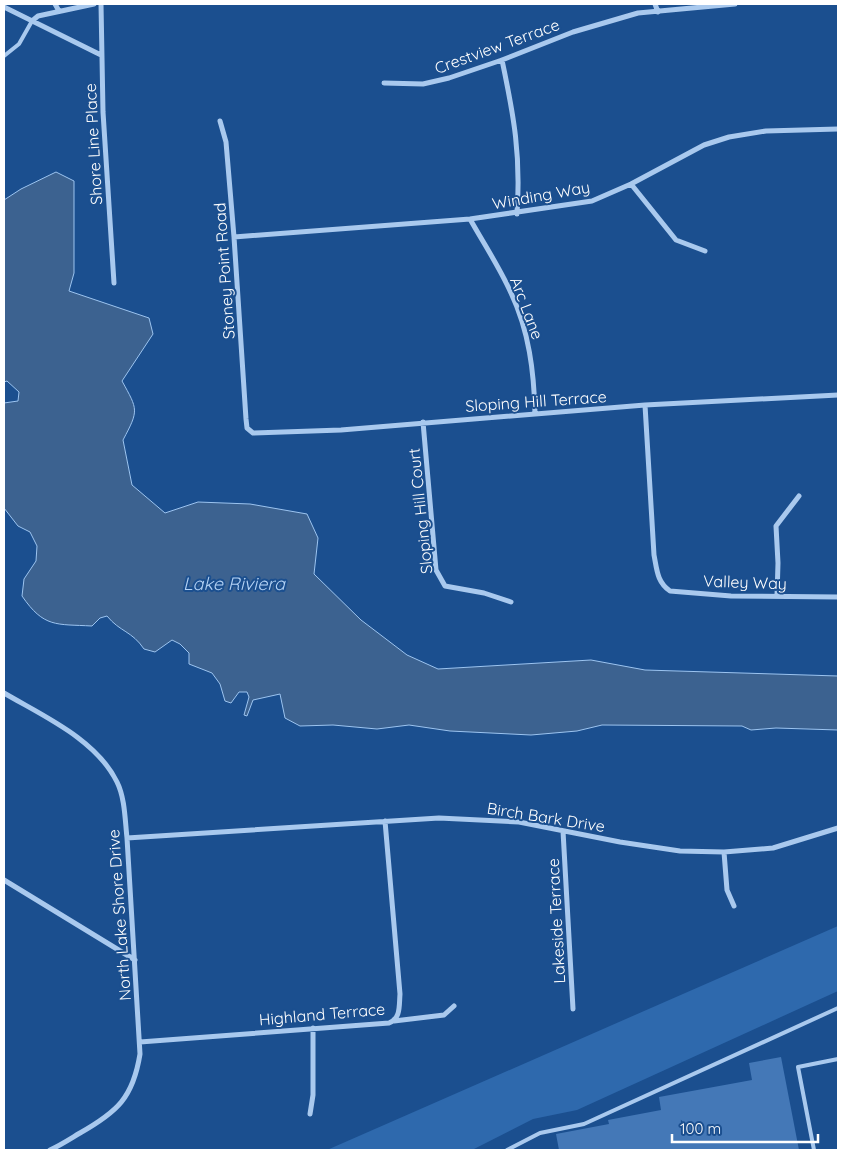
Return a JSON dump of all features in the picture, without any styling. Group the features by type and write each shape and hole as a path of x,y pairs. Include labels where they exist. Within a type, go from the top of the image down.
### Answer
{"street":[{"path":"55,4 59,11"},
{"path":"32,21 38,16 94,4"},
{"name":"Shore Line Place","path":"101,4 101,55 114,283"},
{"path":"655,4 658,12"},
{"name":"Crestview Terrace","path":"384,83 423,84 502,60 573,32 610,20 658,12 735,4"},
{"path":"4,7 101,55"},
{"path":"502,60 515,121 519,158 517,214"},
{"name":"Stoney Point Road","path":"220,121 226,142 246,419"},
{"name":"Winding Way","path":"234,237 470,219 517,214 592,201 631,184 704,145 729,137 766,131 838,129"},
{"path":"631,184 676,240 705,251"},
{"name":"Arc Lane","path":"470,219 512,293 520,316 529,347 534,378 535,413"},
{"name":"Sloping Hill Terrace","path":"246,419 247,428 253,432 342,430 645,405 838,394"},
{"name":"Valley Way","path":"645,405 658,576 662,586 670,591 731,596 838,597"},
{"name":"Sloping Hill Court","path":"423,422 436,570 440,579 445,586 456,590 484,593 511,602"},
{"path":"776,596 778,563 776,526 798,496"},
{"name":"North Lake Shore Drive","path":"4,693 62,728 90,748 108,767 118,782 124,804 140,1042 138,1072 125,1100 108,1118 50,1150"},
{"name":"Birch Bark Drive","path":"127,838 439,818 486,819 680,851 724,852 773,848 838,828"},
{"name":"Highland Terrace","path":"140,1042 389,1023 394,1021 398,1013 400,994 385,822"},
{"name":"Lakeside Terrace","path":"563,831 573,1009"},
{"path":"724,852 727,890 734,906"},
{"path":"4,880 135,960"},
{"path":"394,1021 444,1015 454,1006"},
{"path":"310,1114 314,1095 313,1028"}],"lane":[{"path":"4,56 19,44 32,21"},
{"path":"506,1150 540,1133 584,1124 838,1008"},
{"path":"814,1150 798,1067 838,1059"}],"shaded area":[{"path":"838,926 838,991 577,1110 533,1119 472,1150 327,1150"}],"water":[{"name":"Lake Riviera","path":"56,172 74,181 74,273 69,291 149,318 153,334 122,381 134,405 134,416 123,440 132,485 165,513 198,502 250,504 307,514 318,538 314,574 361,620 407,655 438,669 591,660 645,670 838,676 838,730 776,728 751,730 742,726 602,725 577,731 531,735 450,731 409,725 377,729 333,725 300,726 285,718 280,694 253,700 247,716 244,715 249,697 247,692 239,692 231,703 225,701 220,684 212,673 189,664 189,653 180,644 172,640 155,652 144,649 135,638 107,616 100,618 92,626 60,624 44,619 37,614 22,596 24,579 36,561 37,546 30,532 18,526 4,508 4,403 18,401 19,392 7,381 4,382 4,200 21,189"}],"building":[{"path":"781,1057 799,1150 559,1150 556,1134 609,1124 608,1120 661,1110 659,1097 752,1080 749,1063"}]}
